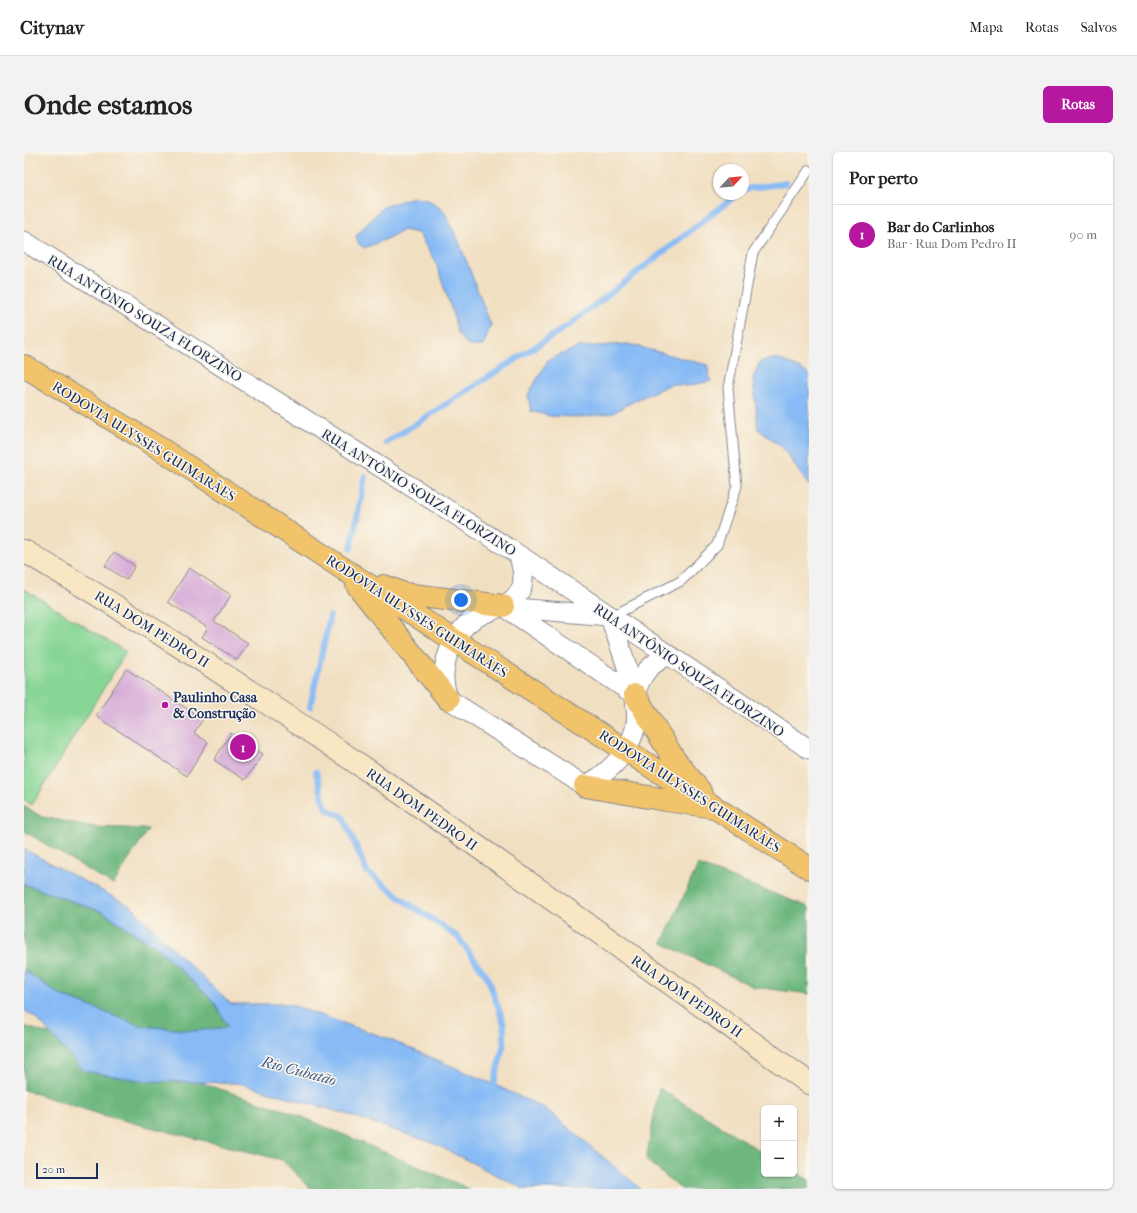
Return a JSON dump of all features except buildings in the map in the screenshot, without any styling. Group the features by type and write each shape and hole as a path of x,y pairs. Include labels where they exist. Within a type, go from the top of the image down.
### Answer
{"highway":[{"name":"RODOVIA ULYSSES GUIMARÃES","path":"24,366 164,451 345,570 809,868"},
{"path":"345,570 404,594 503,606"},
{"path":"345,570 448,699"},
{"path":"635,695 674,760 714,807"},
{"path":"585,786 714,807"}],"main road":[{"name":"RUA DOM PEDRO II","path":"24,551 91,591 273,706 458,833 809,1083"}],"street":[{"name":"RUA ANTÔNIO SOUZA FLORZINO","path":"24,240 519,555 809,750"},
{"path":"503,606 610,617 635,695 636,723 631,741 614,765 603,775 585,786 448,699 444,678 446,662 454,640 463,628 479,615 503,606 517,594 522,586 523,574 519,555"},
{"path":"503,606 635,695"},
{"path":"635,695 644,672 654,663 668,655"}],"lane":[{"path":"610,617 681,581 716,545 737,486 728,388 753,253 809,170"}],"green space":[{"path":"24,589 126,652 32,805 24,800"},
{"path":"24,806 42,817 95,827 148,829 113,885 24,831"},
{"path":"698,865 809,907 809,994 754,987 662,943"},
{"path":"24,884 103,912 160,950 214,1002 229,1027 196,1031 141,1026 60,995 24,970"},
{"path":"24,1026 291,1112 470,1189 311,1189 282,1160 102,1115 24,1090"},
{"path":"659,1088 761,1151 761,1177 797,1177 797,1173 809,1180 809,1189 681,1189 646,1160"}],"water":[{"path":"413,197 428,199 444,211 459,242 491,325 483,346 469,346 458,334 436,263 418,233 403,230 364,248 358,243 356,236 383,207"},
{"path":"628,344 707,365 711,381 687,386 671,384 632,402 613,413 581,417 550,416 531,411 528,395 548,360 579,347"},
{"path":"776,358 809,374 809,486 783,448 758,429 753,378 760,362"},
{"name":"Rio Cubatão","path":"24,849 132,907 177,953 231,1004 288,1004 386,1038 484,1080 546,1109 641,1189 524,1189 433,1143 346,1114 239,1083 145,1081 84,1071 36,1018 24,1010 24,970 60,995 141,1026 196,1031 228,1027 214,1002 160,950 103,912 24,884"}],"waterway":[{"path":"749,188 786,183"},
{"path":"386,443 569,325 730,200"},
{"path":"351,548 365,476"},
{"path":"310,707 330,616"},
{"path":"316,772 325,806 331,812 343,816 367,872 406,902 458,937 488,978 504,1024 504,1043 492,1092"}],"place":[{"name":"Paulinho Casa & Construção","path":"165,705"},
{"name":"Bar do Carlinhos","path":"243,747"}]}
